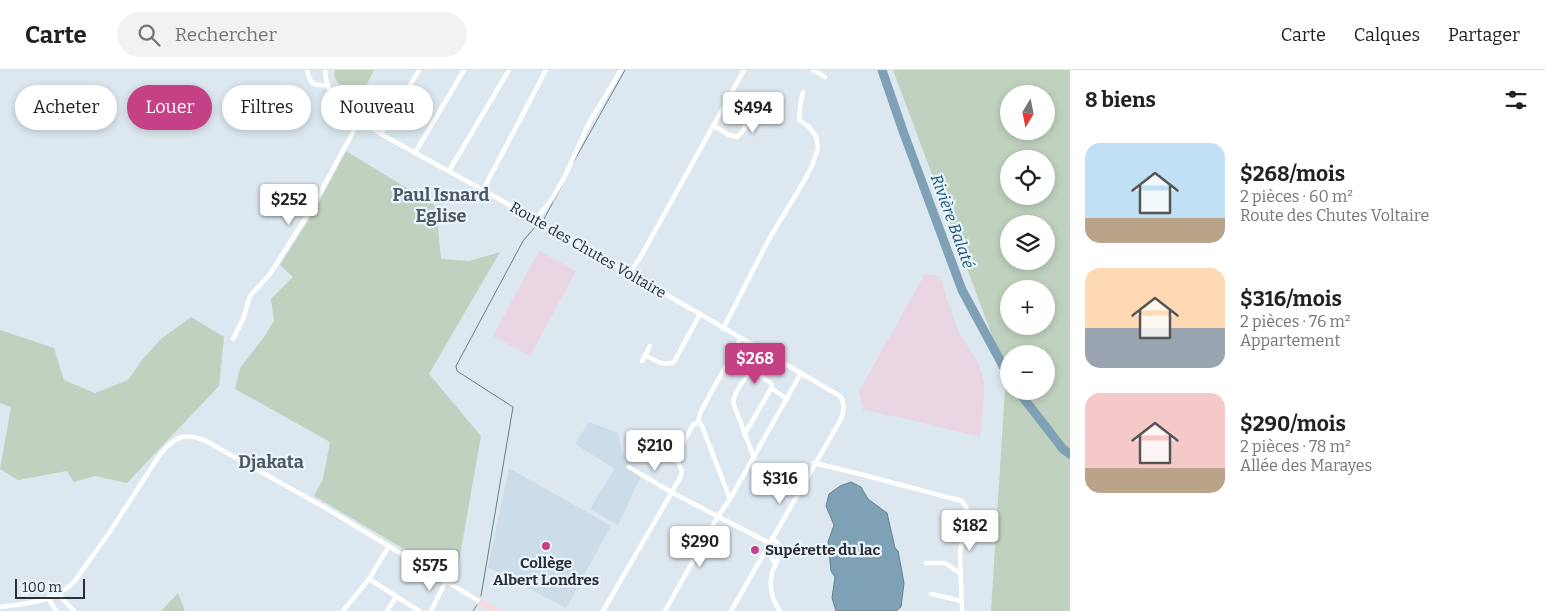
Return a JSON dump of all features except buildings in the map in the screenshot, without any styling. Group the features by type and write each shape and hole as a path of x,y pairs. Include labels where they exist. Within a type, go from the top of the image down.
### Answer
{"street":[{"path":"307,70 308,79 312,83 321,86"},
{"name":"Route des Chutes Voltaire","path":"325,70 327,85"},
{"path":"381,134 419,70"},
{"path":"415,153 464,70"},
{"path":"449,171 509,70"},
{"path":"483,190 546,70"},
{"path":"535,220 552,198 565,176 589,123 621,70"},
{"path":"629,273 640,258 744,70"},
{"path":"813,70 825,77"},
{"path":"723,328 769,239 804,183 812,166 818,148 814,132 799,120 803,92"},
{"path":"714,126 729,135 737,137 743,132 747,124 744,116 726,104"},
{"path":"233,339 243,319 250,296 270,274 313,206 355,130"},
{"name":"Route des Chutes Voltaire","path":"375,130 629,273 840,396 844,408 841,419 814,463"},
{"path":"646,355 663,364 674,362 700,314"},
{"path":"603,611 682,475 677,460 678,454 693,425 698,422 700,413 741,338"},
{"path":"642,362 650,346"},
{"path":"754,458 733,402 734,397 746,376 753,372 770,382 772,388 787,398"},
{"path":"665,611 801,373"},
{"path":"744,435 772,388"},
{"path":"698,422 703,428 730,499"},
{"path":"0,607 49,599 59,595 74,582 109,533 161,453 170,442 186,436 198,438 214,445 389,546 484,606 496,611"},
{"path":"731,611 814,463 962,501 967,511 960,552 962,611"},
{"path":"629,467 671,492 718,516 778,543 780,549 779,559 775,564 771,592 780,611"},
{"path":"343,611 369,579 389,546"},
{"path":"765,551 771,556 775,564"},
{"path":"926,563 945,563 961,574"},
{"path":"369,579 419,611"},
{"path":"431,611 446,582"},
{"path":"931,594 962,601"},
{"path":"59,595 74,611"},
{"path":"387,611 396,597"},
{"path":"49,599 56,611"},
{"path":"17,611 18,604"}],"shaded area":[{"path":"539,251 576,271 530,356 493,336"},
{"path":"925,274 940,276 959,333 979,364 984,382 980,437 863,410 859,391"},
{"path":"589,422 618,433 621,450 630,463 643,472 618,525 590,509 615,469 575,444"},
{"name":"Collège Albert Londres","path":"509,468 611,526 566,608 488,567"}],"green space":[{"path":"335,70 374,70 366,85 339,85 334,76"},
{"path":"893,70 1070,70 1070,611 991,611 1004,400 1055,400 1055,345 1000,345 1000,357"},
{"path":"346,151 436,206 441,259 469,261 500,252 429,374 481,436 458,567 404,549 314,496 323,479 330,442 235,389 240,368 274,321 271,299 293,277 280,265 315,210"},
{"path":"191,317 224,337 219,386 127,483 95,476 74,482 67,471 18,480 0,469 11,407 0,403 0,330 54,348 64,380 95,393 128,380 161,339"},
{"path":"178,593 185,611 161,611 163,609"}],"water":[{"path":"851,482 861,487 868,499 887,513 895,548 898,551 904,583 901,607 896,611 836,611 832,598 835,577 831,571 828,542 834,525 826,506 829,494 840,486"}],"waterway":[{"path":"573,163 625,70"},
{"name":"Rivière Balaté","path":"882,70 962,290 1000,360"},
{"path":"544,219 562,185"},
{"path":"481,596 513,407 457,371 456,366 523,241 535,227"},
{"name":"Rivière Balaté","path":"1025,400 1063,449 1070,454"},
{"path":"473,611 477,605"}],"place":[{"name":"Collège Albert Londres","path":"546,546"},
{"name":"Supérette du lac","path":"755,550"}],"district":[{"name":"Paul Isnard Eglise","path":"441,205"},
{"name":"Djakata","path":"271,462"}]}
